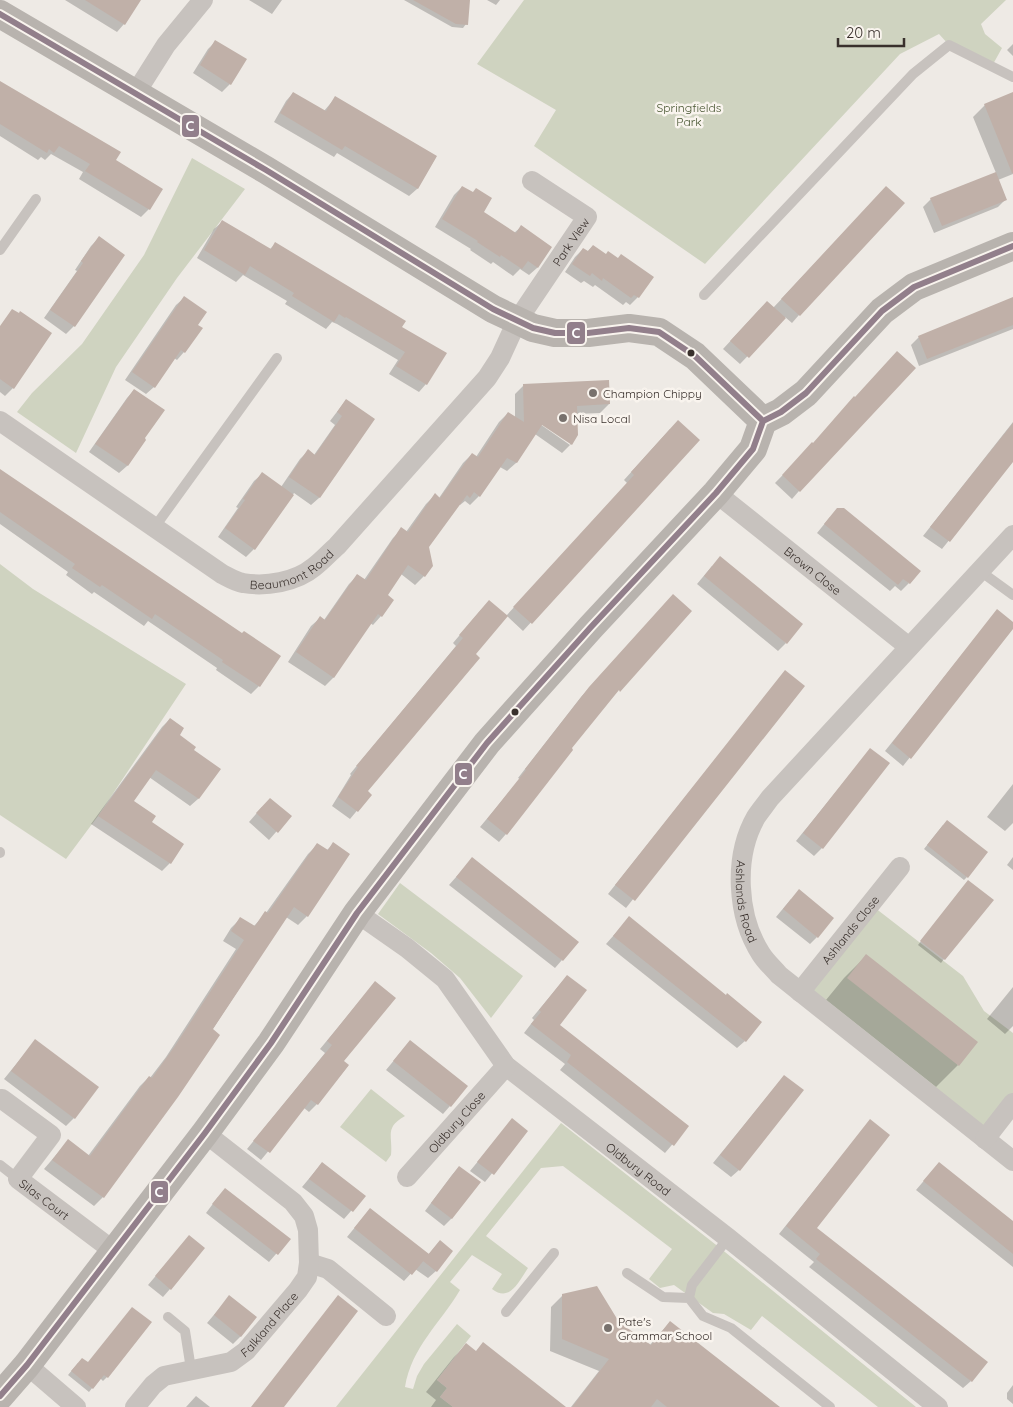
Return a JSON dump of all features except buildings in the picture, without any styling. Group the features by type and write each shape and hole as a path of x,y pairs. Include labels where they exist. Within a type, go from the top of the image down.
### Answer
{"street":[{"path":"135,94 166,45 203,0"},
{"path":"0,14 266,170 493,309 533,328 555,334 588,334 629,328 659,332 694,356 763,421"},
{"name":"Park View","path":"517,320 587,217 532,181"},
{"path":"0,1396 27,1365 205,1134 271,1043 357,914 487,743 591,627 716,493 753,449 763,421 781,412 806,394 882,311 914,287 1013,246"},
{"name":"Beaumont Road","path":"0,421 222,574 242,583 262,585 279,583 313,569 337,546 487,378 500,358 517,320"},
{"name":"Brown Close","path":"716,493 909,647"},
{"name":"Ashlands Road","path":"1013,535 770,798 756,819 746,842 741,867 742,899 748,928 761,954 779,975 1013,1161"},
{"name":"Ashlands Close","path":"800,992 900,867"},
{"name":"Oldbury Road","path":"357,914 407,948 445,979 506,1066 728,1238 938,1407"},
{"name":"Oldbury Close","path":"407,1177 506,1066"},
{"name":"Silas Court","path":"2,1099 51,1135 18,1179 115,1252"},
{"path":"985,1139 1013,1103"},
{"name":"Falkland Place","path":"135,1407 153,1385 164,1376 231,1362 246,1351 298,1290 306,1277 309,1263 308,1230 304,1216 293,1202 205,1134"},
{"path":"309,1263 328,1269 386,1316"},
{"path":"27,1365 76,1407"}],"lane":[{"path":"704,295 913,74 949,45 1013,77"},
{"path":"0,250 36,199"},
{"path":"154,528 277,358"},
{"path":"980,570 1013,595"},
{"path":"0,1165 18,1179"},
{"path":"689,1298 692,1285 728,1238"},
{"path":"506,1312 554,1253"},
{"path":"627,1273 663,1297 689,1298 703,1316 730,1328 830,1407"},
{"path":"168,1317 185,1331 191,1369"}],"green space":[{"name":"Springfields Park","path":"524,0 1006,0 981,24 985,34 1002,48 992,66 949,45 939,34 900,54 705,264 534,146 556,110 477,64"},
{"path":"192,158 245,189 177,278 116,367 76,453 17,412 32,393 82,344 144,255"},
{"path":"0,564 33,589 186,684 98,816 66,859 0,815"},
{"path":"400,883 523,976 491,1018 460,978 431,953 378,914"},
{"path":"870,904 963,976 984,1011 1013,1033 1013,1103 985,1139 800,992"},
{"path":"371,1089 405,1116 398,1120 392,1128 391,1155 386,1162 340,1127"},
{"path":"561,1123 720,1248 916,1407 878,1407 762,1316 751,1330 724,1314 713,1313 674,1285 660,1288 649,1279 672,1249 563,1166 541,1168 486,1236 528,1268 517,1284 509,1292 498,1293 492,1289 502,1274 472,1255 450,1282 460,1290 420,1347 414,1359 405,1387 413,1389 417,1376 424,1364 457,1324 471,1336 437,1380 447,1388 440,1397 453,1407 336,1407"}],"transit line":[{"name":"C","path":"0,14 266,170 493,309 533,328 555,333 588,333 629,328 659,332 695,356 763,421"},
{"name":"C","path":"0,1396 27,1365 205,1133 271,1043 357,913 487,743 591,627 716,493 753,449 763,421 781,412 806,393 882,311 914,287 1013,246"}],"place":[{"name":"Champion Chippy","path":"593,393"},
{"name":"Nisa Local","path":"563,418"},
{"name":"Pate's Grammar School","path":"608,1328"}]}
